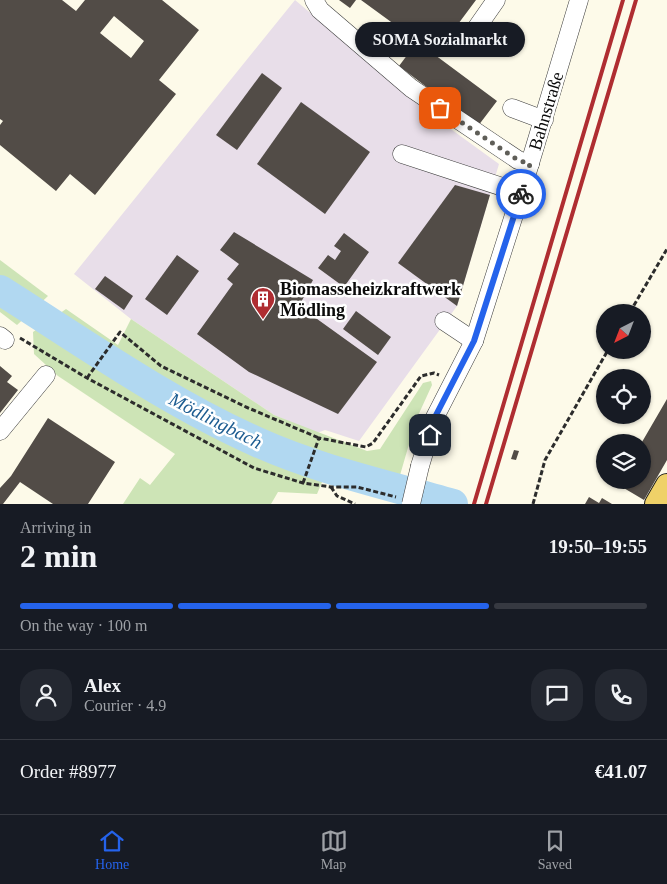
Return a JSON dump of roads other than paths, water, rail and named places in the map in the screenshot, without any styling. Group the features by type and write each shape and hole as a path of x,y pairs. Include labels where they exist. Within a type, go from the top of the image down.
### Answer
{"main road":[{"path":"656,504 667,485"}],"street":[{"path":"314,0 320,10 411,88 518,160 530,164"},
{"path":"473,33 496,0"},
{"name":"Bahnstraße","path":"411,504 434,419 474,341 544,120 579,0"},
{"path":"512,108 544,120"},
{"path":"402,154 521,193"},
{"path":"444,321 474,341"},
{"path":"0,431 46,375"}],"waterway":[{"name":"Mödlingbach","path":"0,290 94,351 158,390 223,426 305,461 453,504"}],"railway":[{"path":"474,504 623,0"},
{"path":"486,504 636,0"}],"place":[{"name":"SOMA Sozialmarkt","path":"440,108"},
{"name":"Biomasseheizkraftwerk Mödling","path":"263,320"}]}
